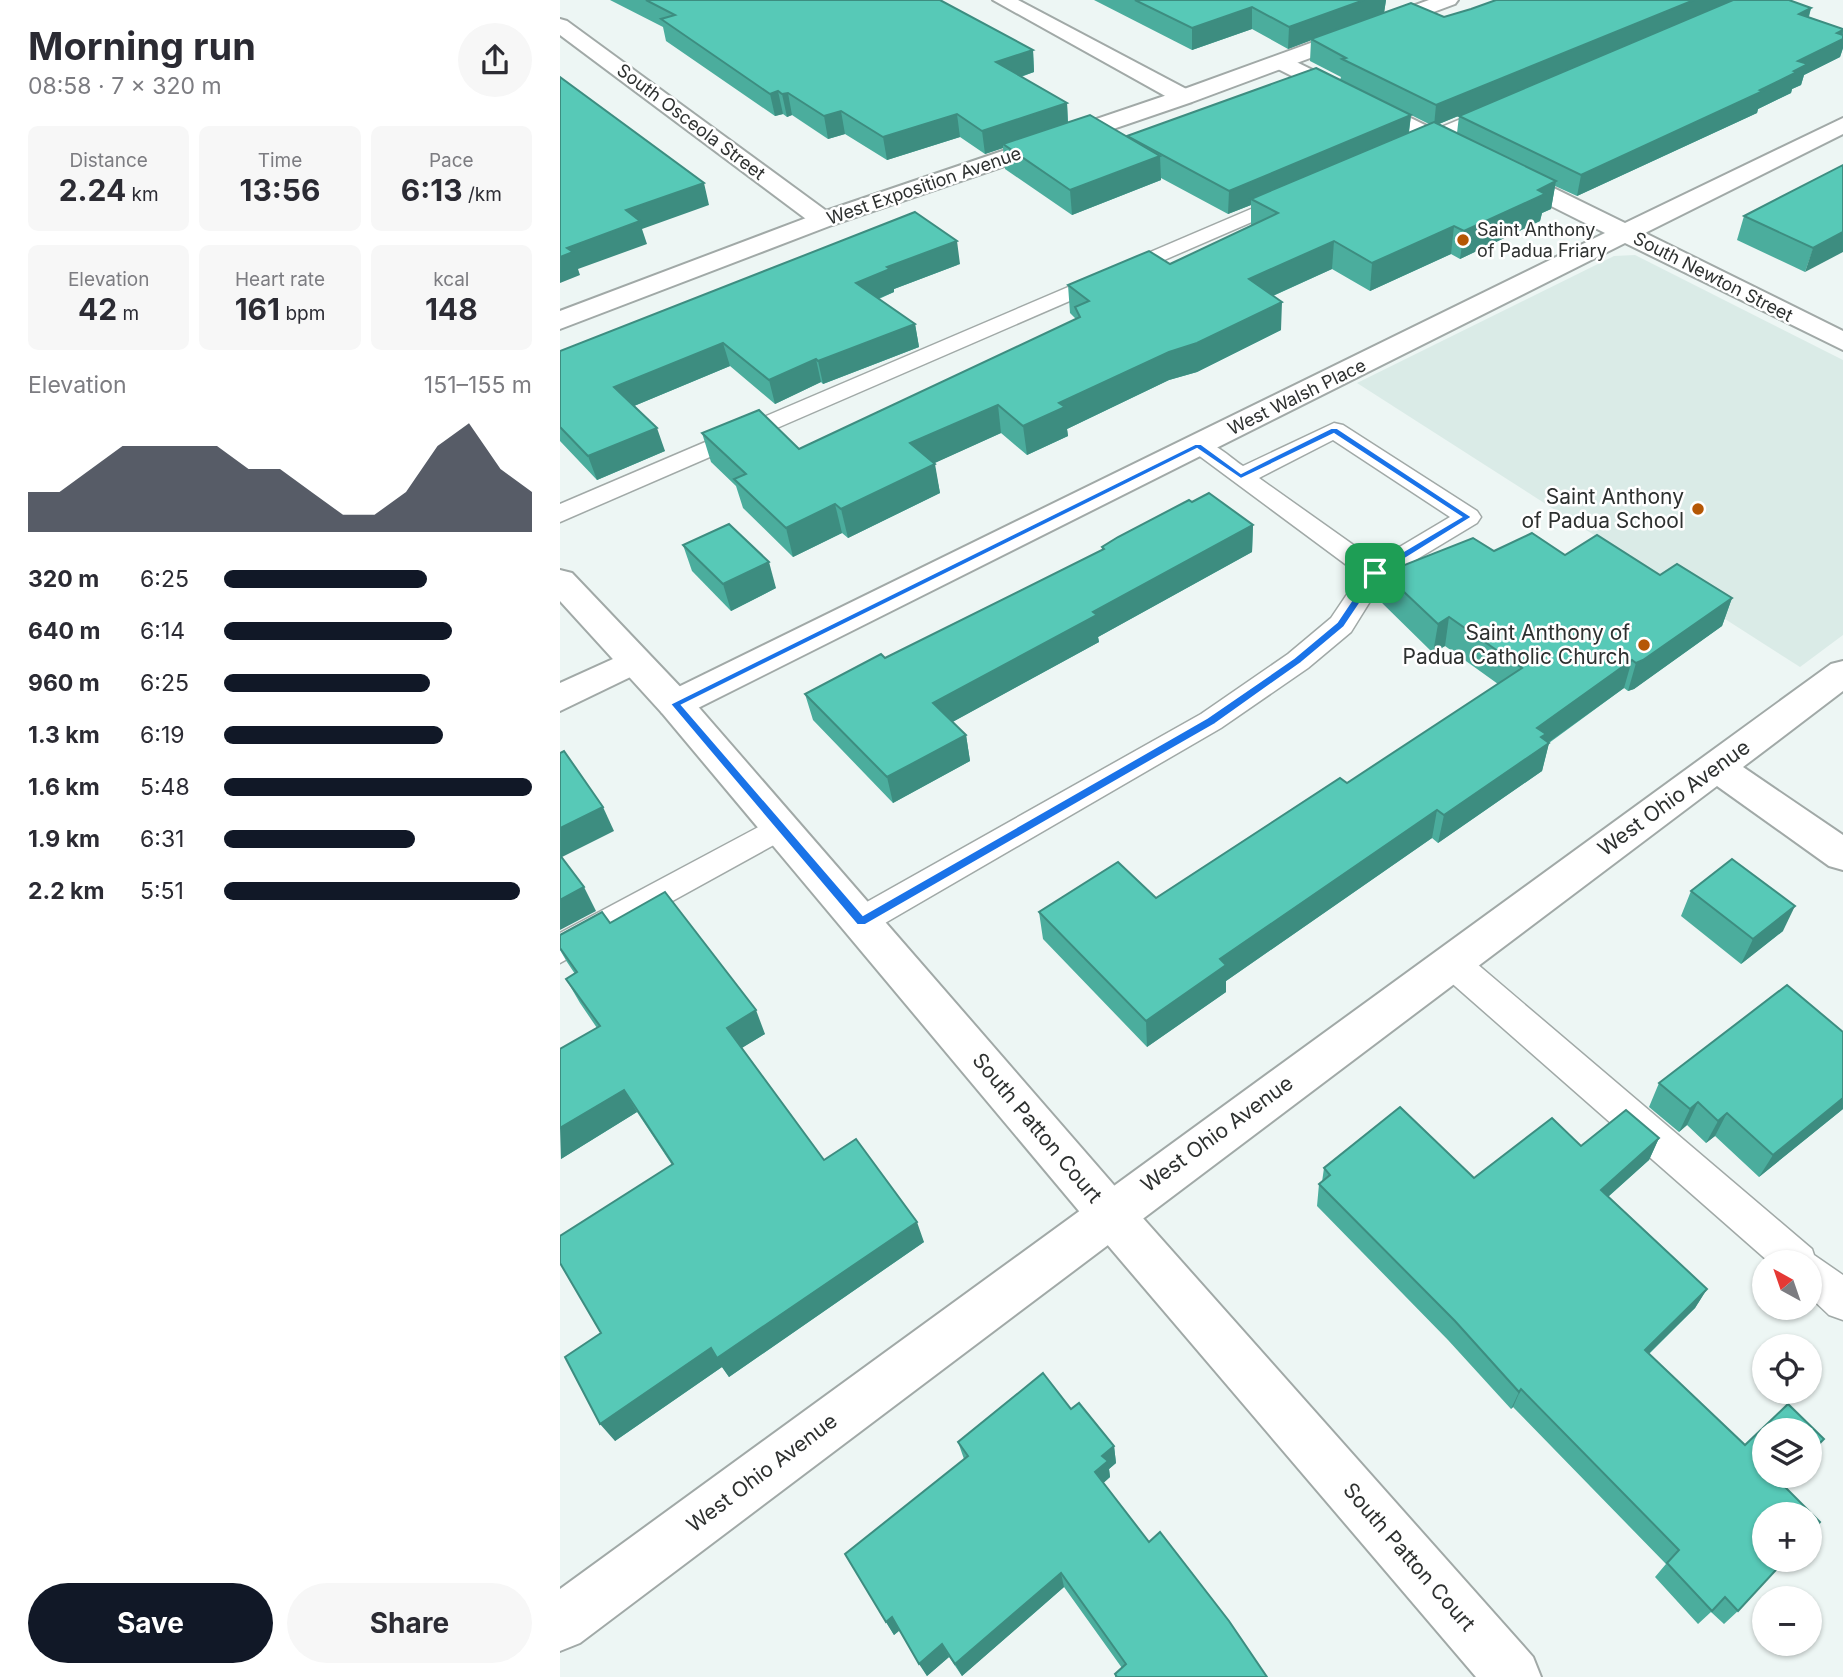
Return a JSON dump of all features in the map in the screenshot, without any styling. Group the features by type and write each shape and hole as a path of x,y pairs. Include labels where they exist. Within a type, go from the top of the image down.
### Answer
{"street":[{"path":"1003,0 1184,97"},
{"name":"West Exposition Avenue","path":"560,321 823,220 1184,97 1448,0"},
{"name":"South Osceola Street","path":"560,25 823,220"},
{"name":"South Newton Street","path":"1282,62 1841,339"},
{"name":"West Walsh Place","path":"675,704 1843,125"},
{"name":"South Patton Court","path":"560,581 675,704 1110,1214 1513,1677"},
{"path":"560,698 635,661"},
{"name":"West Ohio Avenue","path":"560,1623 1843,673"},
{"path":"1716,767 1843,855"}],"lane":[{"path":"1394,153 1520,100"},
{"path":"560,513 1317,187"},
{"path":"861,921 1211,721 1298,661 1341,625 1375,573 1468,517 1334,430 1241,477"},
{"path":"1198,446 1375,573"},
{"path":"560,949 781,827"},
{"path":"1451,962 1784,1250"},
{"path":"1822,1283 1843,1301"}],"shaded area":[{"name":"Saint Anthony of Padua School","path":"1635,255 1843,360 1843,635 1800,667 1357,383 1614,256"}],"building":[{"path":"646,0 940,0 1033,50 996,62 1067,103 982,131 957,114 883,137 841,111 824,116 788,93 782,94 778,91 770,94 661,19 675,15"},
{"path":"1135,0 1364,0 1289,27 1252,7 1192,28"},
{"path":"1496,0 1694,0 1436,105 1342,59 1346,58 1311,39 1411,3 1444,17"},
{"path":"1733,0 1789,0 1811,8 1799,14 1843,29 1837,33 1843,35 1843,39 1798,61 1808,64 1760,90 1763,91 1581,175 1459,116"},
{"path":"1316,68 1411,115 1229,191 1127,136"},
{"path":"560,77 704,183 626,210 640,221 567,248 573,252 560,257"},
{"path":"1090,115 1160,156 1070,190 1003,144"},
{"path":"1434,122 1556,181 1538,190 1545,194 1464,231 1454,226 1372,263 1334,241 1249,279 1282,302 1197,343 1169,352 1059,403 1065,407 1023,426 998,405 910,443 935,464 841,509 835,504 786,528 734,479 746,474 702,433 759,410 799,449 1080,317 1075,307 1089,301 1068,285 1149,251 1170,264 1278,213 1251,199"},
{"path":"1843,165 1843,232 1813,248 1744,216"},
{"path":"915,212 957,241 887,267 890,269 856,283 915,324 818,361 816,359 769,380 723,343 614,387 657,428 588,456 560,427 560,351"},
{"path":"1209,493 1253,525 1093,612 1097,615 933,703 966,735 887,777 805,694 881,654 885,658 1104,549 1102,547 1118,537 1189,500 1192,502"},
{"path":"729,524 769,562 723,584 683,545"},
{"path":"1532,533 1565,555 1597,535 1660,575 1677,564 1732,598 1643,660 1636,663 1632,660 1537,728 1546,734 1541,737 1549,743 1444,815 1437,810 1220,959 1226,965 1146,1021 1039,912 1118,862 1156,898 1340,778 1347,783 1522,668 1449,617 1438,624 1384,573 1473,538 1494,551"},
{"path":"564,751 603,807 560,828 560,753"},
{"path":"560,855 584,887 560,900"},
{"path":"1732,859 1795,906 1753,939 1691,891"},
{"path":"665,892 756,1010 727,1028 824,1160 856,1139 917,1222 717,1358 711,1348 600,1424 565,1357 601,1333 560,1263 560,1236 673,1164 624,1090 560,1128 560,1049 600,1026 566,979 577,972 560,948 560,935 602,912 610,923"},
{"path":"1787,985 1843,1032 1843,1098 1773,1155 1727,1113 1718,1121 1698,1102 1690,1109 1659,1083"},
{"path":"1400,1107 1474,1178 1552,1118 1581,1146 1626,1110 1659,1138 1601,1190 1707,1289 1645,1350 1745,1445 1752,1438 1752,1488 1786,1488 1800,1502 1752,1502 1752,1572 1774,1572 1761,1586 1752,1586 1752,1596 1738,1611 1725,1597 1712,1611 1667,1563 1679,1550 1521,1389 1519,1392 1455,1321 1319,1184 1330,1175 1324,1168"},
{"path":"1043,1373 1071,1409 1079,1403 1114,1446 1102,1456 1108,1461 1095,1472 1149,1542 1160,1532 1229,1621 1267,1677 1117,1677 1115,1674 1126,1664 1061,1573 955,1664 942,1644 919,1664 892,1617 886,1622 845,1554 968,1456 958,1442"},
{"path":"1788,1404 1802,1418 1773,1418"}],"place":[{"name":"Saint Anthony of Padua Friary","path":"1463,240"},
{"name":"Saint Anthony of Padua School","path":"1698,509"},
{"name":"Saint Anthony of Padua Catholic Church","path":"1644,645"}],"route":[{"path":"1334,430 1468,517 1375,573 1341,625 1298,661 1211,721 861,921 675,704 1198,446 1241,477 1334,430"}]}
